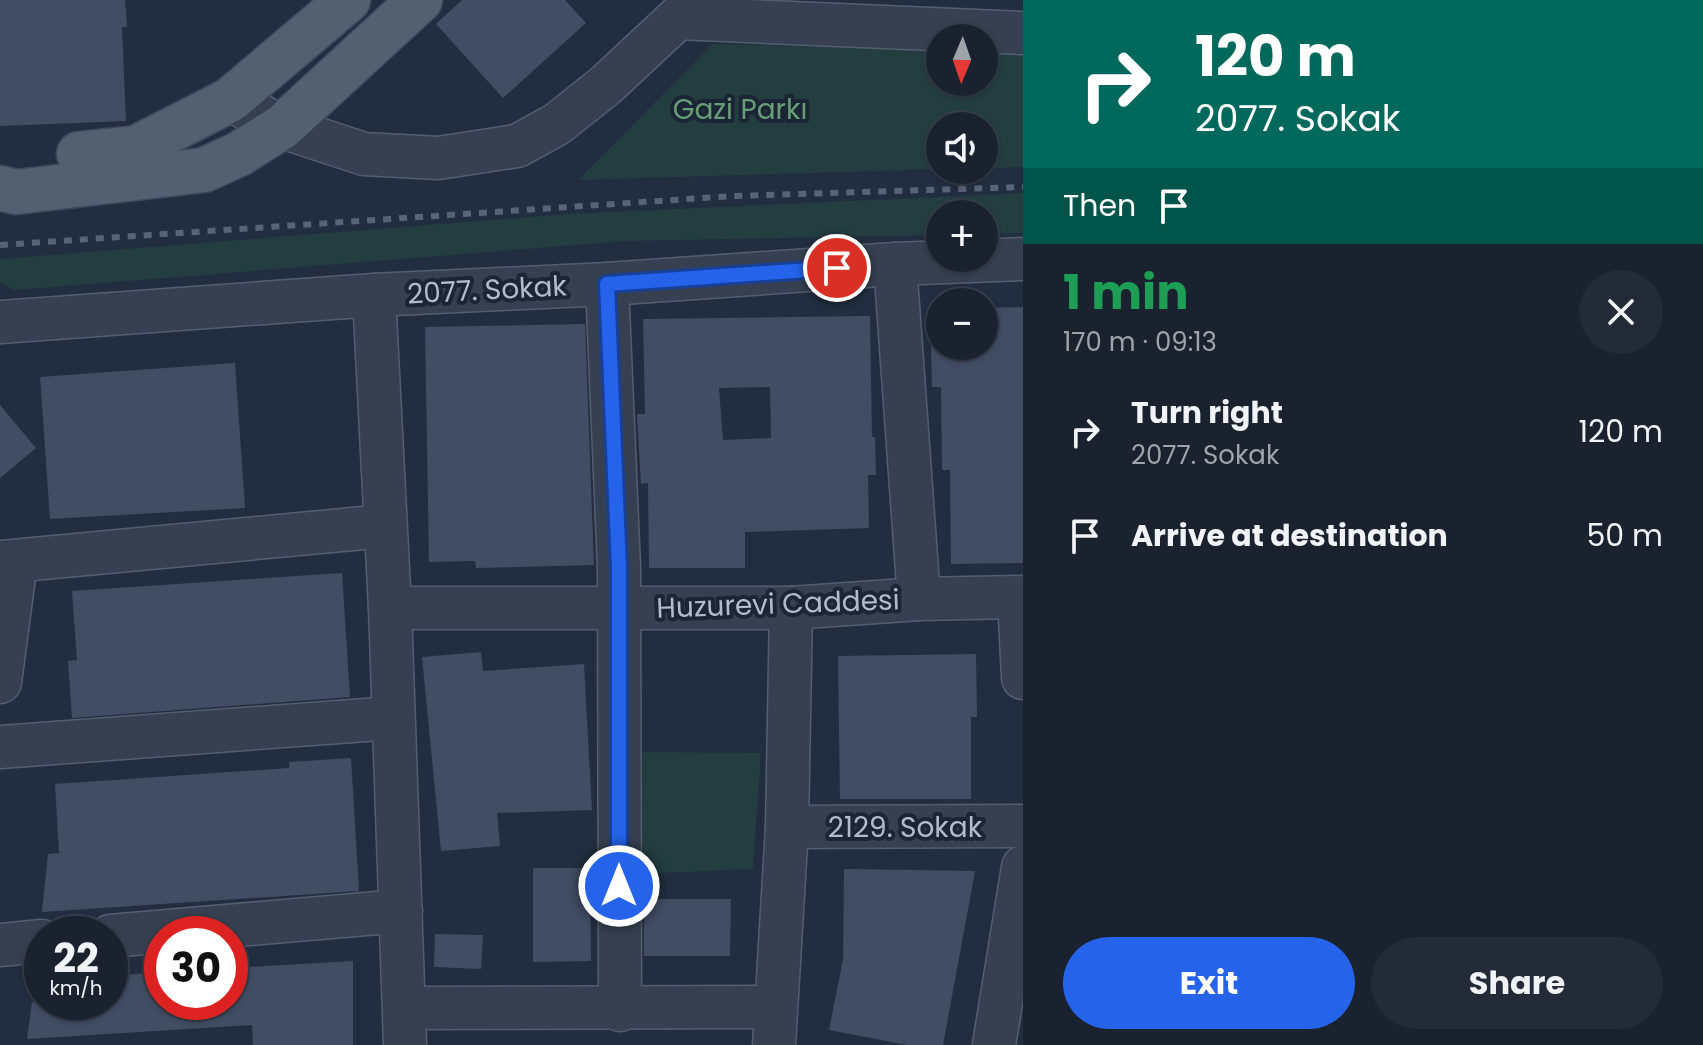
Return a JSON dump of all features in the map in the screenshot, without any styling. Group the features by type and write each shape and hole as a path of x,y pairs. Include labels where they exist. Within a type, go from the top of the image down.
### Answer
{"main road":[{"path":"0,163 136,148 230,100 348,0"},
{"path":"0,188 16,192 204,170 239,154 282,127 420,0"}],"street":[{"path":"230,100 282,127 364,154 438,158 517,146 557,124 606,85 687,9 1023,33"},
{"name":"2077. Sokak","path":"0,322 374,295 1023,259"},
{"path":"895,264 919,599"},
{"path":"607,284 618,608 620,1010"},
{"path":"374,295 406,1027 620,1010 774,1026 787,827 791,608"},
{"path":"0,682 8,561 385,526"},
{"path":"1021,598 1023,678"},
{"name":"Huzurevi Caddesi","path":"390,608 791,608 919,599 1021,598"},
{"path":"0,747 393,718"},
{"name":"2129. Sokak","path":"787,827 1023,826"},
{"path":"994,1045 1023,867"},
{"path":"128,934 401,911"},
{"path":"0,945 24,943"}],"green space":[{"name":"Gazi Parkı","path":"713,44 926,49 926,96 998,96 998,50 1023,51 1023,167 998,168 998,112 926,112 926,169 578,180"},
{"path":"1023,193 1023,233 998,234 998,200 926,200 926,235 626,241 15,290 0,283 0,259 567,214"},
{"path":"629,752 761,753 753,869 637,874"}],"building":[{"path":"0,0 125,0 127,27 122,27 126,121 0,126"},
{"path":"462,0 565,0 586,23 503,98 436,24"},
{"path":"1023,307 1023,563 951,564 950,470 942,470 941,387 932,387 931,360 998,360 998,308"},
{"path":"870,316 872,437 875,437 876,475 868,475 869,528 745,532 745,568 649,568 648,483 641,484 637,414 645,414 643,319","holes":["770,387 771,438 723,440 719,388"]},
{"path":"585,324 594,565 476,568 475,561 429,562 425,327"},
{"path":"235,363 245,508 50,519 40,377"},
{"path":"0,405 36,448 0,478"},
{"path":"342,573 350,697 72,718 68,661 77,660 72,591"},
{"path":"481,652 483,671 584,664 592,810 497,813 500,846 441,851 422,657"},
{"path":"976,654 977,717 971,717 971,799 840,799 838,656"},
{"path":"351,758 359,891 42,912 48,854 59,853 55,784 289,768 289,762"},
{"path":"533,868 590,868 591,961 533,962"},
{"path":"844,869 975,871 943,1045 907,1045 829,1030 843,960"},
{"path":"644,899 731,899 730,956 644,956"},
{"path":"435,934 483,935 481,969 434,967"},
{"path":"353,961 353,1045 253,1045 252,1025 27,1039 30,1020 128,1020 128,975 144,973 144,1020 248,1020 248,967"}],"railway":[{"path":"0,245 733,196 1023,187"}],"route":[{"path":"619,886 619,568 607,284 837,268"}]}
